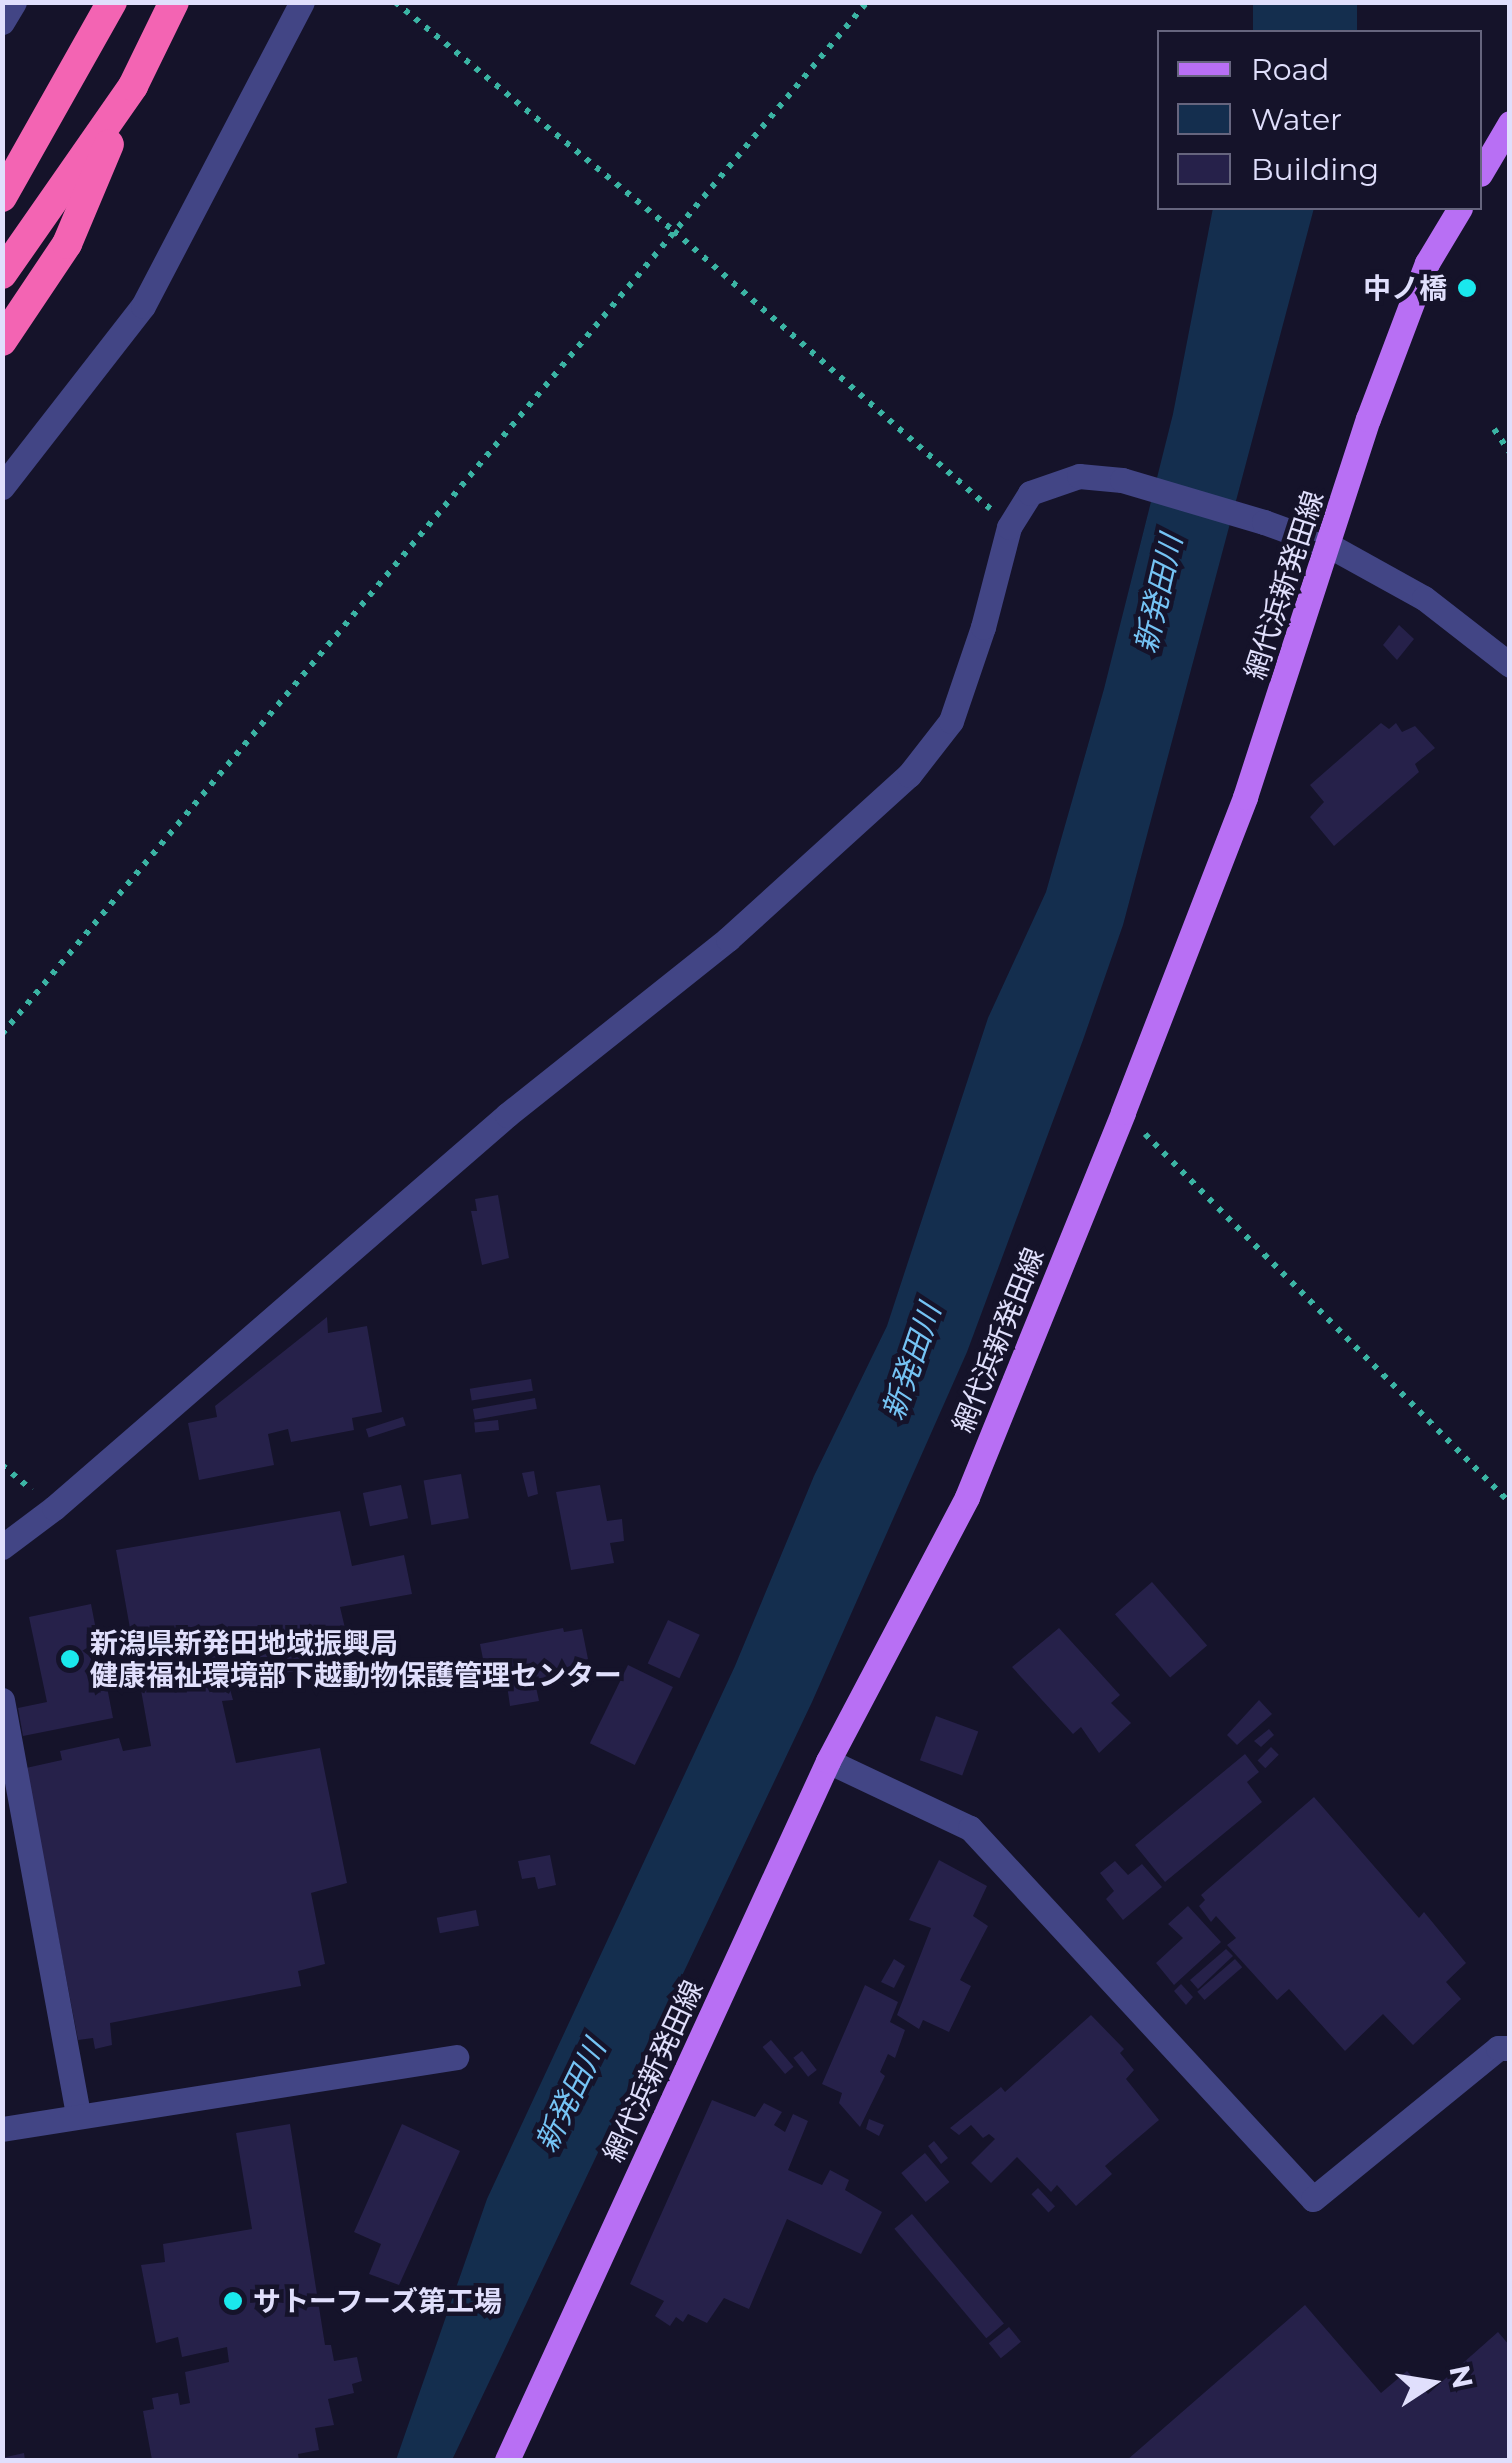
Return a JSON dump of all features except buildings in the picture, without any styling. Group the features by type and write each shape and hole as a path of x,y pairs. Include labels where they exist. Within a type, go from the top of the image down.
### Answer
{"highway":[{"path":"2,198 112,2"},
{"path":"2,341 67,244 133,86 174,2"},
{"path":"2,156 76,71"},
{"path":"2,274 133,86"}],"main road":[{"path":"1482,171 1510,123"},
{"name":"網代浜新発田線","path":"506,2460 828,1761 967,1497 1123,1112 1245,796 1330,546 1368,420 1427,263 1459,210"}],"street":[{"path":"2,22 14,2"},
{"path":"2,488 144,306 302,2"},
{"path":"2,1547 54,1508 508,1114 728,938 909,776 951,721 983,627 1009,528 1030,493 1078,476 1122,480 1264,522 1330,546 1424,598 1510,665"},
{"path":"2,1700 78,2114"},
{"path":"828,1761 970,1828 1313,2199 1498,2048 1510,2048"},
{"path":"2,2129 456,2057"}],"path":[{"path":"395,2 674,232 1009,528"},
{"path":"2,1034 867,2"},
{"path":"1494,429 1510,452"},
{"path":"1123,1112 1510,1503"}],"water":[{"path":"1253,3 1357,3 1357,30 1253,30"},
{"name":"新発田川","path":"1213,210 1313,210 1123,925 967,1352 812,1702 452,2460 396,2460 487,2199 735,1666 814,1476 887,1326 988,1018 1046,892 1104,689 1173,414"}],"place":[{"name":"中ノ橋","path":"1467,288"},
{"name":"新潟県新発田地域振興局 健康福祉環境部下越動物保護管理センター","path":"70,1659"},
{"name":"サトーフーズ第工場","path":"233,2301"}]}
